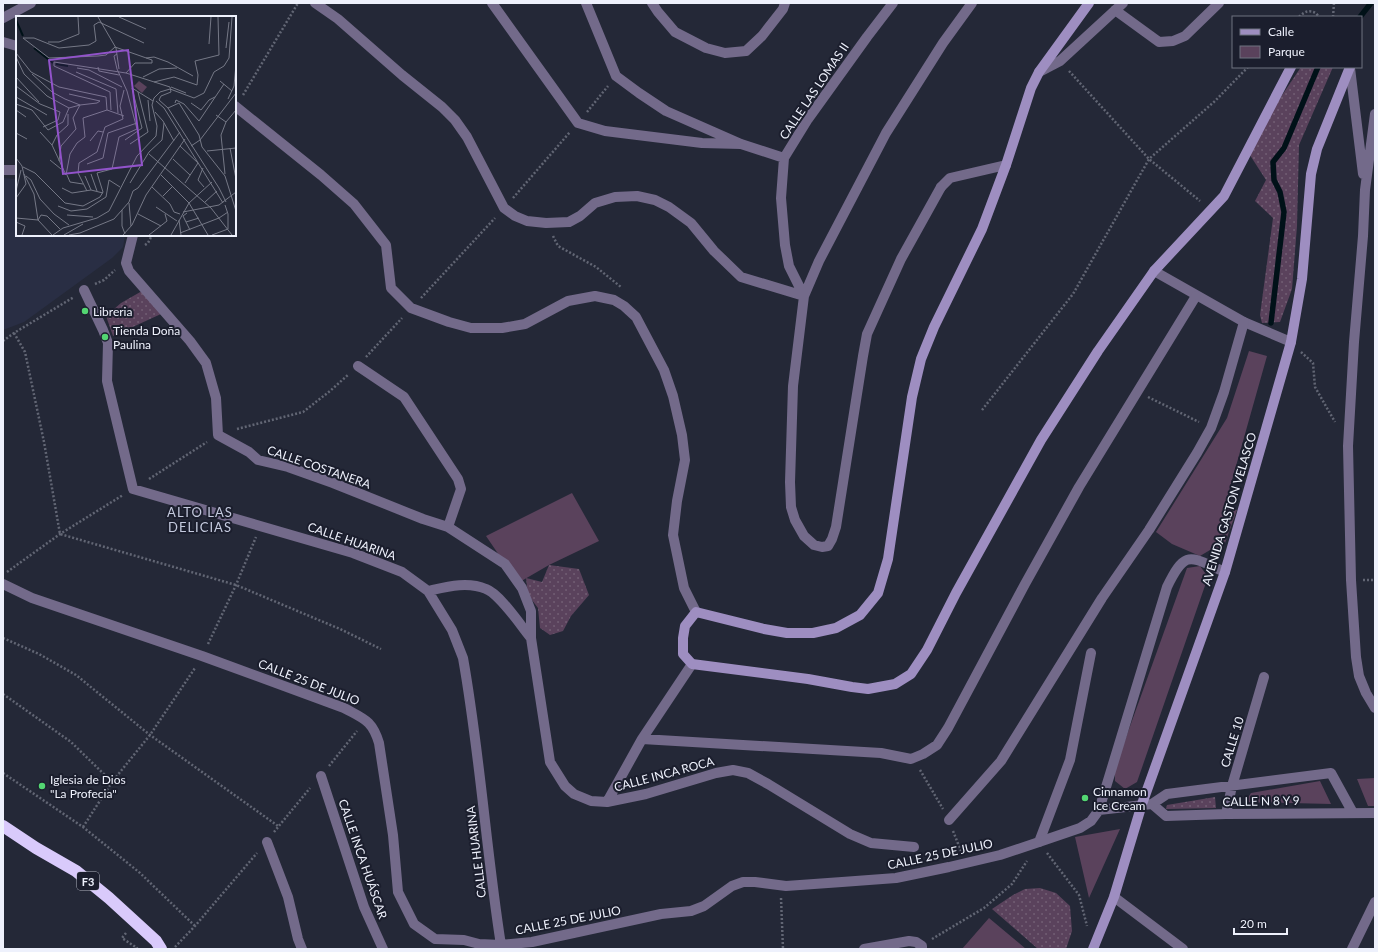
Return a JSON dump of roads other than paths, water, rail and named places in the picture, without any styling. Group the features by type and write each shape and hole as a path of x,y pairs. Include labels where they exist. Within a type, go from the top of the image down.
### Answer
{"highway":[{"name":"F3","path":"3,826 36,848 76,871 109,898 156,941 161,949"}],"street":[{"path":"3,18 31,3"},
{"path":"315,3 338,19 402,76 442,107 455,120 467,137 504,208 515,216 527,221 546,223 569,222 580,216 595,203 615,197 637,196 656,200 669,206 692,223 714,251 741,277 804,296"},
{"path":"492,3 578,123 605,131 702,143 741,144"},
{"path":"586,3 616,76 639,94 666,111 741,144 784,158"},
{"path":"652,3 675,32 706,48 725,53 746,51 762,36 783,9 785,3"},
{"name":"CALLE LAS LOMAS II","path":"804,296 789,266 785,245 780,198 784,158 808,119 893,3"},
{"path":"972,3 943,43 886,133 819,261 804,296 793,386 790,482 791,507 795,520 804,536 814,545 822,548 828,546 836,527 867,334 901,259 941,187 950,178 1006,165"},
{"path":"236,107 321,175 354,204 386,245 391,288 411,308 449,322 471,328 502,328 525,324 568,301 595,296 614,300 624,306 636,317 661,364 673,396 682,435 685,460 677,501 673,536 684,588 696,612 764,629 787,633 813,633 836,628 860,615 878,593 888,559 912,397 921,360 934,327 982,229 1006,165 1030,88 1039,72 1089,3"},
{"path":"1039,72 1060,61 1123,3"},
{"path":"1115,10 1159,42 1173,41 1185,36 1219,3"},
{"path":"3,42 16,46"},
{"path":"696,612 685,626 683,638 683,654 692,664 808,679 868,689 895,684 911,674 928,650 956,593 1041,440 1098,351 1154,270 1224,196 1290,68"},
{"path":"1350,68 1364,190"},
{"name":"AVENIDA GASTON VELASCO","path":"1093,949 1114,897 1147,804 1225,572 1291,342 1302,278 1311,174 1317,149 1350,68"},
{"path":"1375,114 1364,190 1363,236 1354,342 1348,446 1351,580 1356,657 1360,676 1366,693 1375,708"},
{"path":"3,170 16,170"},
{"name":"CALLE COSTANERA","path":"132,236 126,263 129,271 190,341 206,363 216,398 218,435 249,452 258,460 333,483 423,519 448,527"},
{"path":"1154,270 1196,296 1244,322 1291,342"},
{"name":"CALLE HUARINA","path":"84,290 108,343 107,381 133,489 353,553 402,572 428,591 452,630 463,658 488,840 495,905 502,945"},
{"path":"642,739 881,753 911,759 923,754 937,745 948,728 1024,584 1079,487 1196,296"},
{"path":"949,820 1001,761 1102,598 1149,530 1197,453 1211,428 1224,392 1244,322"},
{"path":"358,366 404,397 458,479 461,489 448,527"},
{"name":"CALLE INCA ROCA","path":"448,527 505,564 522,588 531,611 531,638 550,762 565,786 574,794 591,801 607,802 646,794 716,773 733,770 748,773 834,825 871,843 914,847"},
{"path":"1225,572 1194,559 1187,559 1181,563 1175,571 1167,587 1100,810 1147,804 1168,794 1331,773 1353,813"},
{"name":"CALLE 25 DE JULIO","path":"3,584 32,598 202,656 344,708 366,720 375,731 379,743 393,835 398,892 414,924 435,939 464,940 479,944 502,945 532,942 661,914 692,911 704,906 732,886 742,882 755,882 781,886 896,878 973,862 1039,842 1080,828 1090,821 1100,810"},
{"path":"428,591 458,585 486,589 500,599 531,638"},
{"path":"1039,842 1070,760 1091,653"},
{"path":"607,802 642,739 692,664"},
{"name":"CALLE 10","path":"1226,814 1232,786 1264,677"},
{"name":"CALLE INCA HUÁSCAR","path":"321,776 364,907 383,949"},
{"name":"CALLE N 8 Y 9","path":"1147,804 1166,816 1375,813"},
{"path":"267,842 288,896 298,939 302,949"},
{"path":"1114,897 1183,949"},
{"path":"1352,949 1375,902"},
{"path":"864,949 909,941 916,942 922,947"}],"waterway":[{"path":"1361,16 1371,3"},
{"path":"1271,323 1284,212 1280,192 1274,180 1273,162 1284,148 1318,68"}],"place":[{"name":"Libreria","path":"85,311"},
{"name":"Tienda Doña Paulina","path":"105,337"},
{"name":"Iglesia de Dios \"La Profecia\"","path":"42,786"},
{"name":"Cinnamon Ice Cream","path":"1085,798"}],"district":[{"name":"ALTO LAS DELICIAS","path":"200,520"}]}
